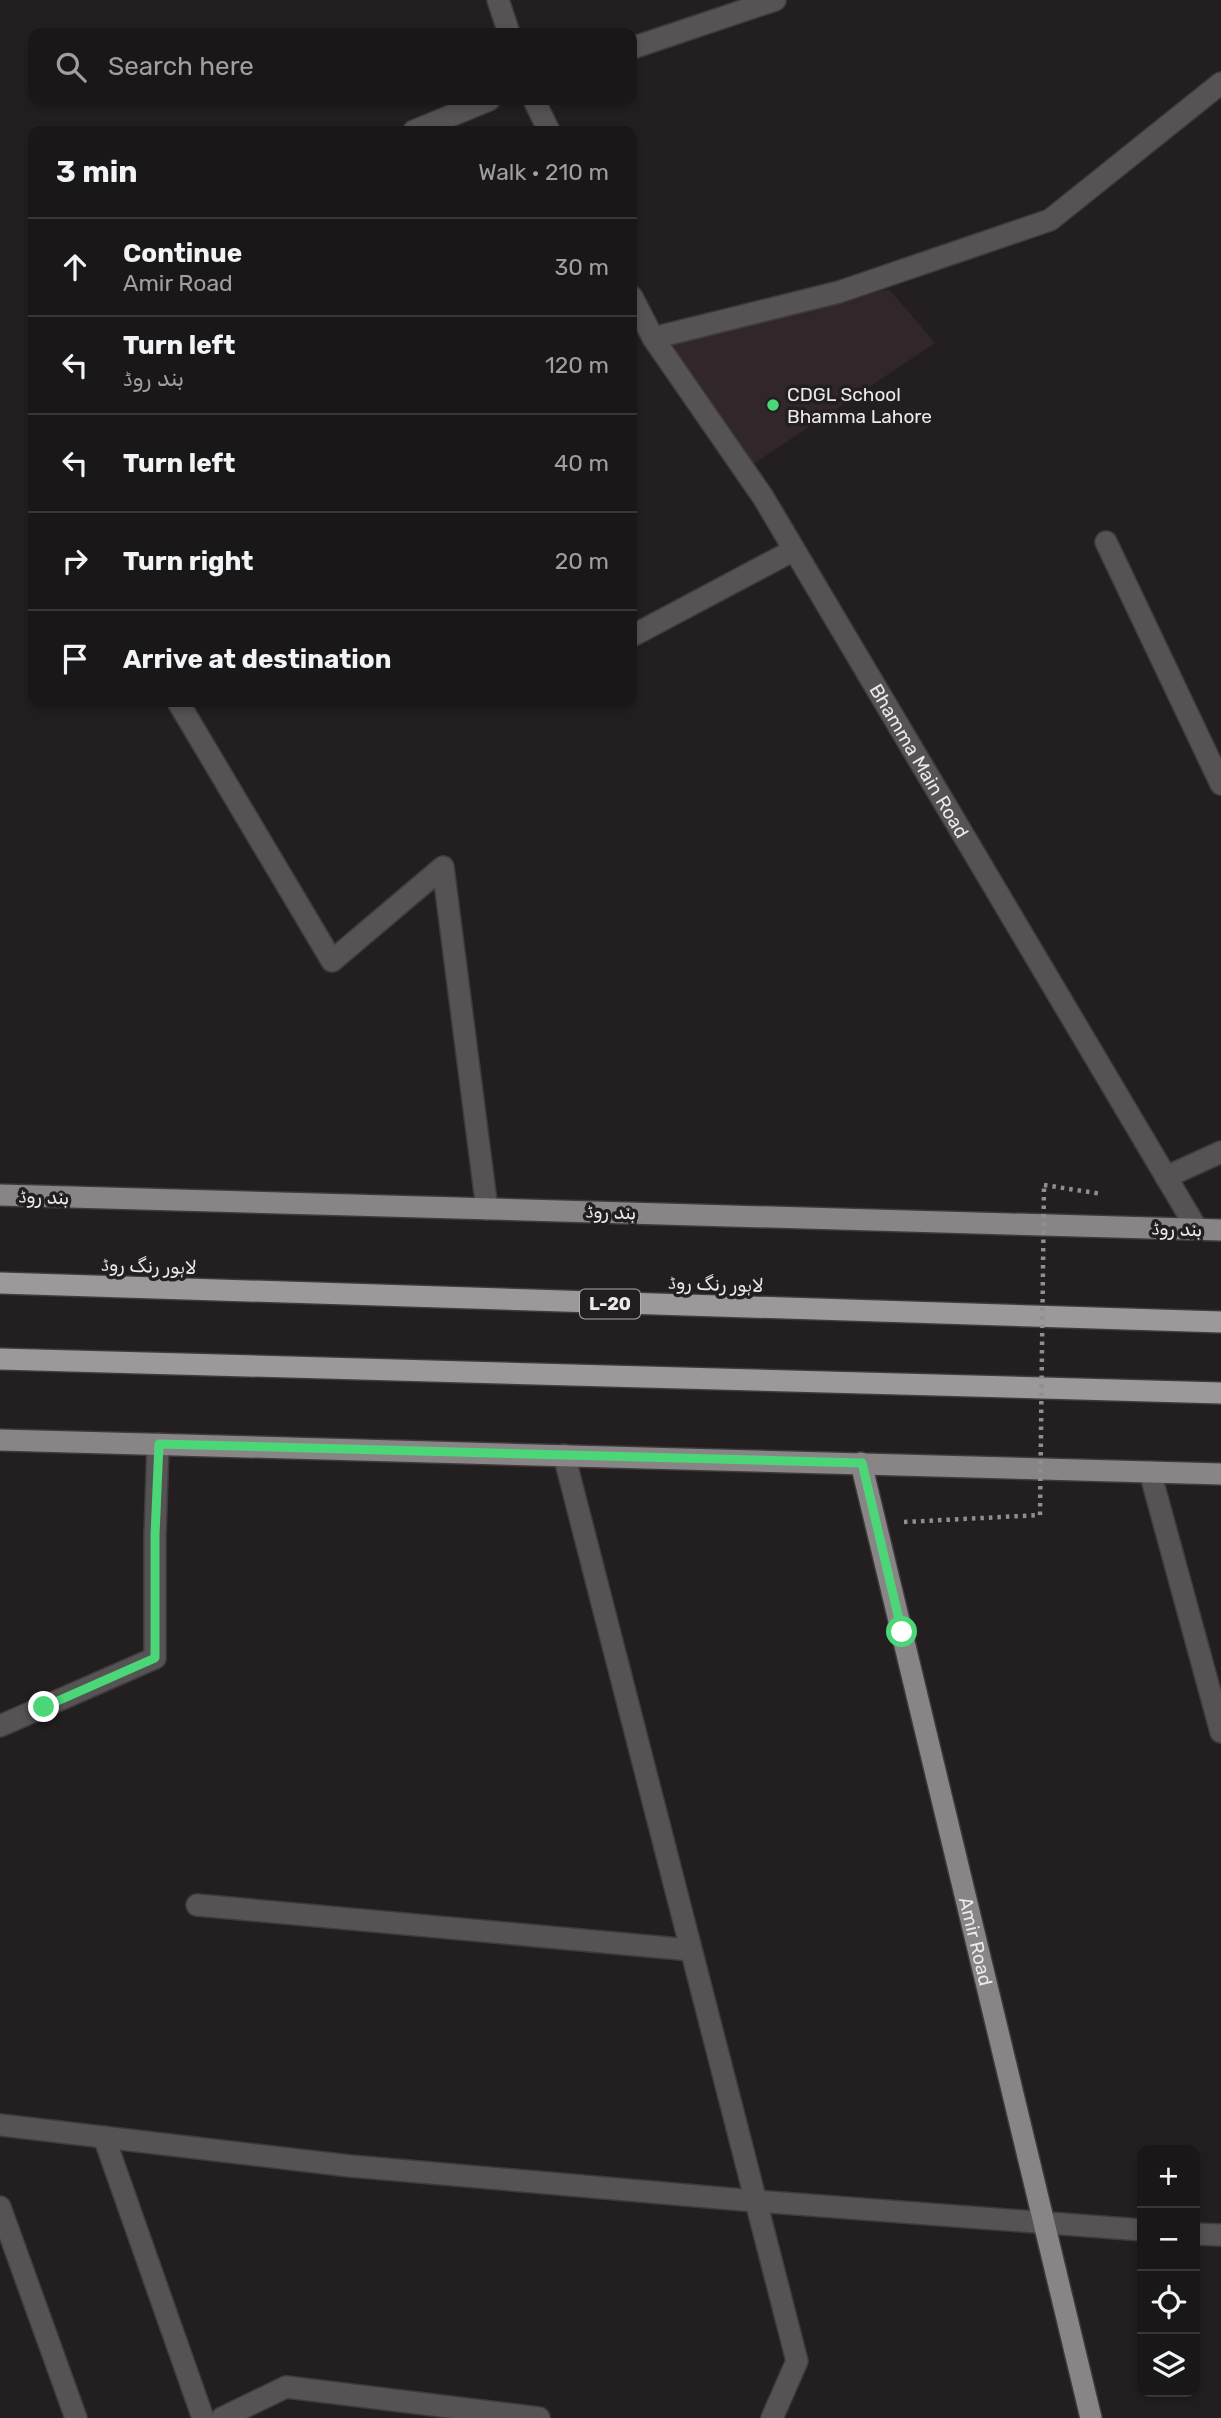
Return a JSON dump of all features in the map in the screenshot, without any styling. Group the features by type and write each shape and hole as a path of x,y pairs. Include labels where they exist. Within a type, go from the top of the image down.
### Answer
{"highway":[{"name":"لاہور رنگ روڈ","path":"0,1283 1221,1322"},
{"path":"0,1359 1221,1393"}],"main road":[{"name":"بند روڈ","path":"0,1195 1221,1230"},
{"path":"0,1440 1221,1474"},
{"name":"Amir Road","path":"862,1463 1091,2418"}],"street":[{"path":"498,0 507,28"},
{"path":"637,46 775,0"},
{"path":"653,338 838,292 1050,220 1221,83"},
{"path":"426,126 477,105"},
{"path":"536,105 547,126"},
{"name":"Bhamma Main Road","path":"637,307 653,338 763,497 1197,1229"},
{"path":"1106,542 1221,784"},
{"path":"637,633 794,550"},
{"path":"181,707 332,961 443,867 487,1209"},
{"path":"1166,1177 1221,1152"},
{"path":"0,1726 155,1658 155,1535 159,1444"},
{"path":"564,1455 797,2361 772,2418"},
{"path":"1150,1472 1221,1732"},
{"path":"197,1905 691,1951"},
{"path":"0,2125 350,2166 755,2201 1137,2230"},
{"path":"104,2137 203,2418"},
{"path":"0,2207 76,2418"},
{"path":"1200,2234 1221,2235"},
{"path":"222,2418 286,2387 539,2418"}],"path":[{"path":"935,1520 1040,1515 1044,1185 1106,1194"}],"shaded area":[{"name":"CDGL School Bhamma Lahore","path":"890,290 935,343 749,467 659,340 835,296"}],"place":[{"name":"CDGL School Bhamma Lahore","path":"773,405"}],"route":[{"path":"44,1707 155,1658 155,1535 159,1444 862,1463 902,1632"}]}
